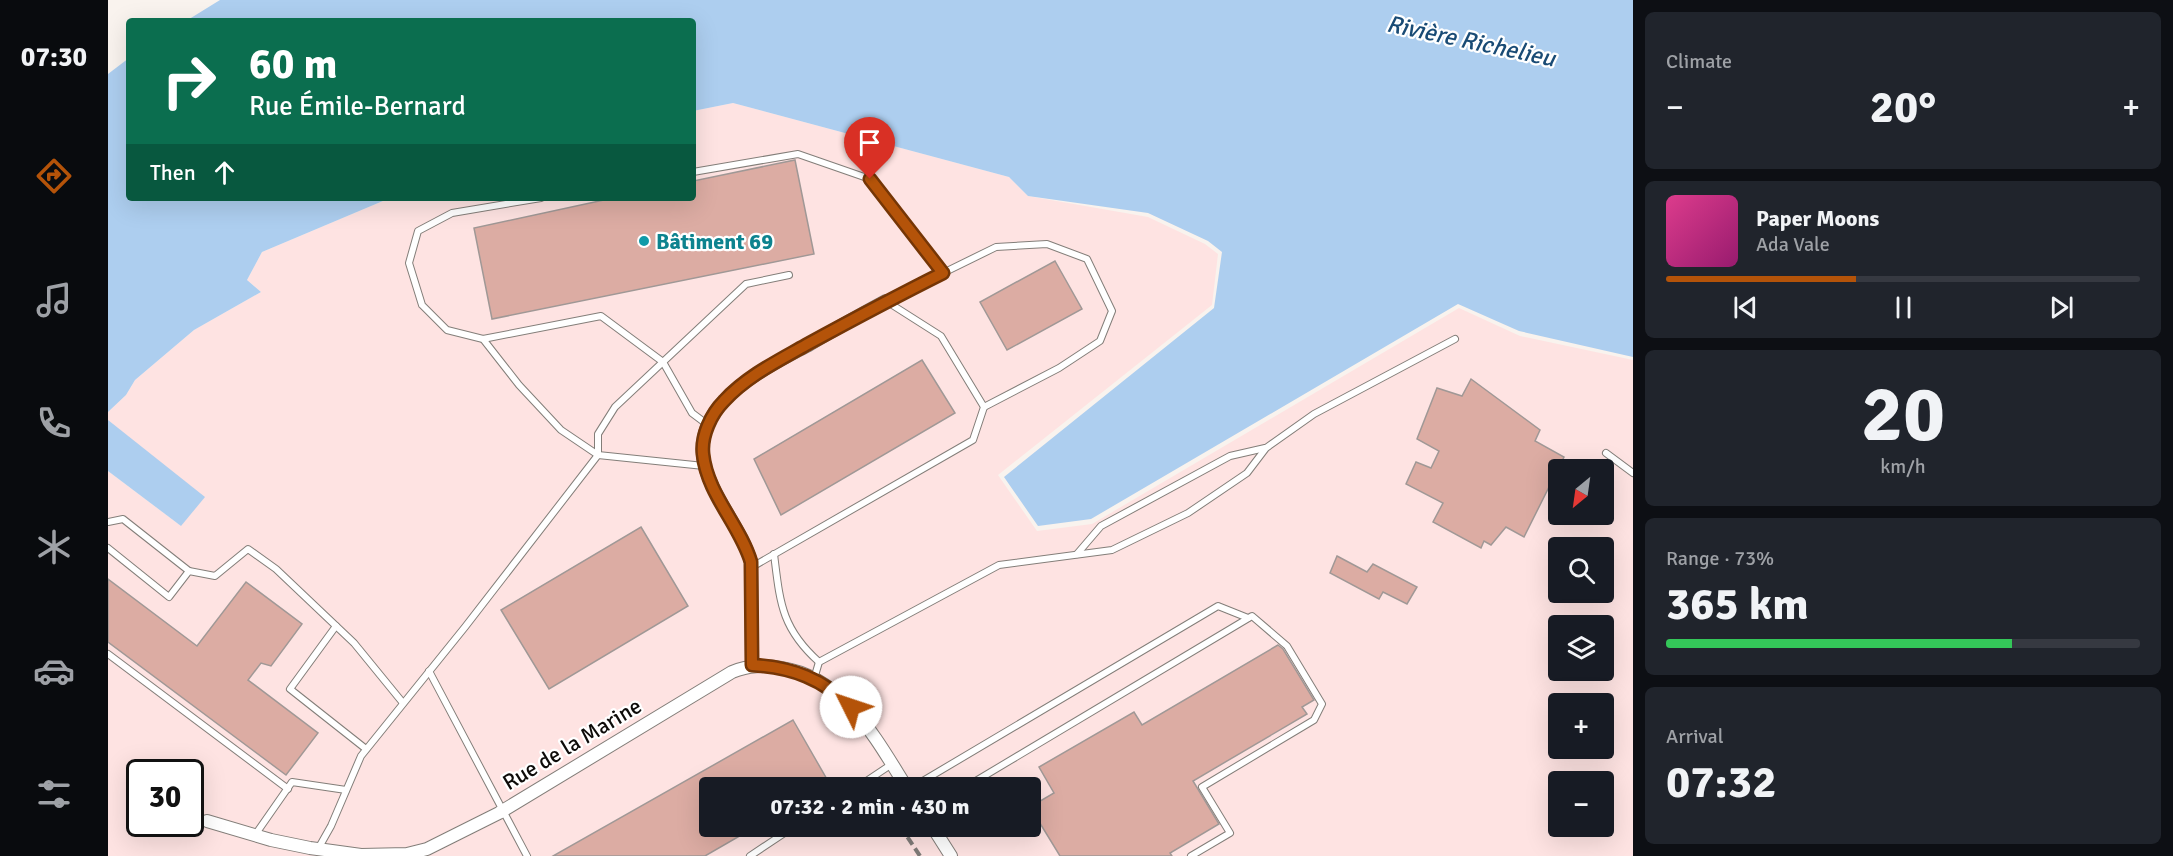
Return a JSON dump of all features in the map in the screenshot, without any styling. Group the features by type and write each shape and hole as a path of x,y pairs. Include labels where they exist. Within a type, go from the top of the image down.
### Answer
{"street":[{"path":"752,665 752,567 748,551 717,495 705,466 703,452 708,425 724,400 752,377 886,301"},
{"name":"Rue de la Marine","path":"207,821 255,835 318,849 361,855 407,854 427,849 503,811 732,672 752,665 787,668 814,679 843,699 860,716 901,777"},
{"path":"939,837 951,856"}],"lane":[{"path":"696,171 798,154 870,179 943,273"},
{"path":"523,201 452,213 418,231 409,263 422,305 447,330 483,339 601,316 663,362 692,413 708,425"},
{"path":"752,567 973,440 984,407 1059,368 1100,341 1112,311 1087,259 1047,244 996,247 886,301"},
{"path":"318,849 331,826 361,756 598,455 598,435 615,407 746,284 789,275"},
{"path":"886,301 941,336 984,407"},
{"path":"483,339 519,385 561,430 598,455 705,466"},
{"path":"814,679 819,662 999,564 1112,550 1188,513 1247,473 1266,448 1314,414 1455,339"},
{"path":"1077,554 1101,526 1230,456 1266,448"},
{"path":"1606,453 1633,473"},
{"path":"108,522 123,519 189,571 215,576 248,549 276,569 336,626 403,703"},
{"path":"108,548 170,597 189,571"},
{"path":"774,554 779,595 790,629 803,648 819,662"},
{"path":"928,777 1218,606 1248,618"},
{"path":"982,777 1252,616 1287,646 1322,704 1314,720 1202,787 1230,833 1191,856"},
{"path":"336,626 290,689 366,749"},
{"path":"108,654 288,789"},
{"path":"429,671 527,856"},
{"path":"872,777 892,764"},
{"path":"255,835 292,782 346,790"},
{"path":"750,856 778,837"}],"shaded area":[{"path":"733,103 1009,177 1028,196 1148,217 1205,244 1218,254 1212,305 998,475 1037,531 1092,524 1459,308 1520,336 1633,360 1633,856 108,856 108,471 181,526 108,420 108,412 126,395 135,380 194,330 261,292 247,280 262,252 383,201 696,201 696,110"}],"water":[{"name":"Rivière Richelieu","path":"220,0 1633,0 1633,357 1519,331 1458,304 1091,519 1038,526 1004,477 1214,308 1222,252 1208,241 1148,213 1028,196 1009,177 733,103 696,110 696,18 191,18"},
{"path":"126,60 126,201 383,201 262,252 247,280 261,292 194,330 135,380 126,395 108,412 108,74"},
{"path":"108,420 205,497 181,526 108,471"}],"building":[{"name":"Bâtiment 69","path":"795,160 814,254 492,319 474,228 599,201 696,201 696,180"},
{"path":"1055,261 1082,309 1007,350 980,302"},
{"path":"922,360 955,413 781,515 754,459"},
{"path":"1471,379 1540,430 1535,441 1564,457 1563,459 1548,459 1548,489 1524,537 1506,527 1491,545 1484,541 1481,548 1433,522 1443,503 1406,484 1416,462 1431,468 1439,451 1417,439 1437,388 1462,396"},
{"path":"641,527 688,606 549,689 501,610"},
{"path":"1337,556 1367,572 1373,564 1417,587 1407,604 1383,592 1379,599 1330,573"},
{"path":"108,579 197,646 246,582 302,624 271,666 261,663 248,680 318,733 286,775 108,642"},
{"path":"1278,645 1283,649 1314,700 1302,707 1307,714 1193,781 1219,824 1170,853 1172,856 1060,856 1041,825 1041,801 1054,793 1039,767 1134,712 1142,725"},
{"path":"793,720 826,777 699,777 699,837 738,837 705,856 553,856"}],"railway":[{"path":"907,837 920,856"}],"place":[{"name":"Bâtiment 69","path":"644,241"}],"route":[{"path":"851,707 822,683 805,674 787,668 752,665 751,562 740,535 717,495 705,466 703,452 708,425 715,411 724,400 752,377 886,301 943,273 870,179"}]}
